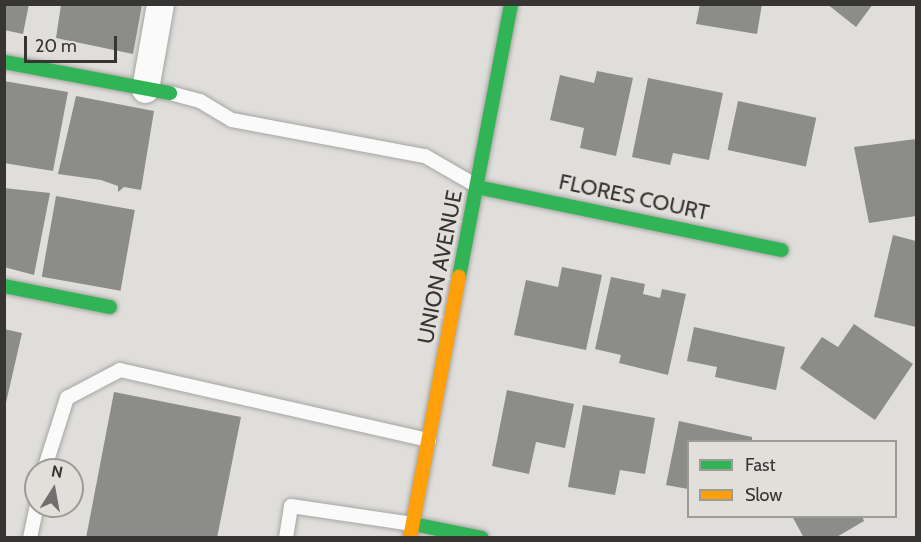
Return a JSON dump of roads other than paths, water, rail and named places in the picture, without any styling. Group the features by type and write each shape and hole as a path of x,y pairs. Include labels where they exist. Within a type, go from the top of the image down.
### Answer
{"street":[{"path":"4,62 157,91 160,4"},
{"name":"UNION AVENUE","path":"411,531 511,4"},
{"name":"FLORES COURT","path":"477,186 782,250"},
{"path":"4,286 110,307"},
{"path":"411,531 482,537"}],"lane":[{"path":"157,91 200,101 232,120 425,156 477,186"},
{"path":"48,458 67,398 120,370 429,440"},
{"path":"286,537 291,506 411,531"},
{"path":"30,537 34,518"}]}
